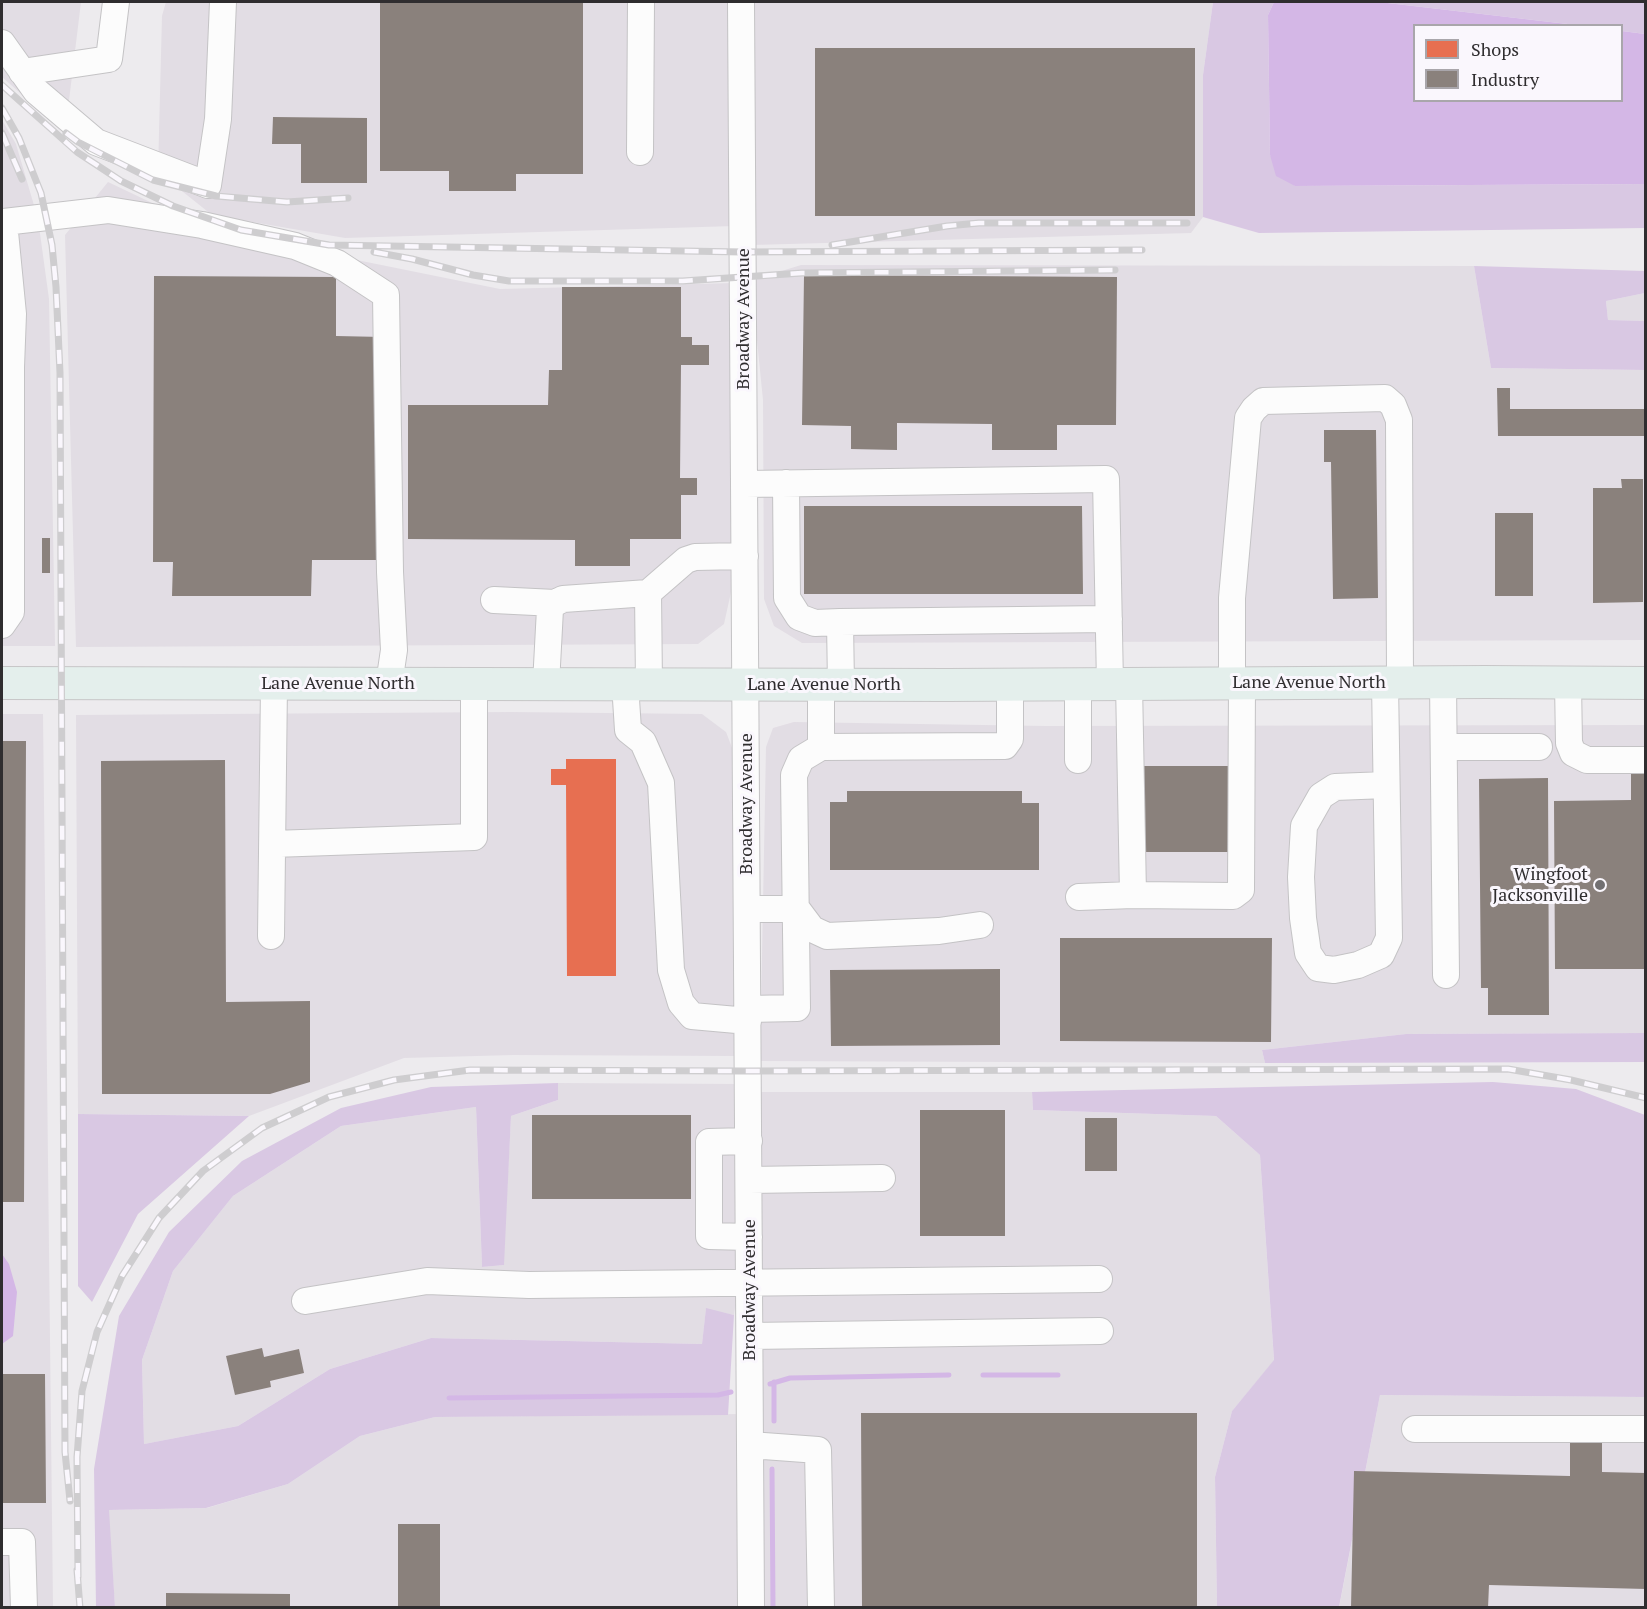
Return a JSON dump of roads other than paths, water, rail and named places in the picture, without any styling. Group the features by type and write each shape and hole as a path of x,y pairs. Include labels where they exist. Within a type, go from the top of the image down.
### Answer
{"main road":[{"name":"Lane Avenue North","path":"2,683 831,685 1646,683"}],"street":[{"path":"22,72 109,59 116,2"},
{"path":"202,225 218,119 223,2"},
{"path":"640,152 641,2"},
{"name":"Broadway Avenue","path":"741,2 751,1608"},
{"path":"2,43 36,91 96,142 208,185"},
{"path":"2,625 11,612 13,314 3,222 108,210 202,225 295,246 338,263 386,295 390,572 394,650 389,684"},
{"path":"1079,897 1233,896 1240,890 1237,683 1232,598 1248,418 1263,401 1385,398 1394,405 1399,420 1392,682 1386,785 1389,938 1381,955 1358,965 1334,970 1318,968 1308,953 1303,918 1301,877 1304,826 1321,796 1335,787 1386,785"},
{"path":"744,484 1107,479 1109,619 1120,684 1133,895"},
{"path":"786,483 787,598 799,616 815,623 1109,619"},
{"path":"546,684 550,609 555,603 563,598 648,593 686,560 695,557 746,556"},
{"path":"648,593 637,685 628,730 643,742 661,783 671,970 681,1003 692,1016 748,1015 797,1008 795,775 801,759 821,747 1005,746 1010,739 1010,684"},
{"path":"494,600 555,603"},
{"path":"821,747 840,622"},
{"path":"1443,682 1446,975"},
{"path":"1568,683 1569,743 1573,753 1587,760 1646,759"},
{"path":"271,936 274,684"},
{"path":"273,844 474,837 474,684"},
{"path":"1078,684 1078,760"},
{"path":"1444,747 1539,747"},
{"path":"748,909 797,909"},
{"path":"797,909 812,929 827,936 980,926"},
{"path":"749,1141 709,1142 709,1236 749,1237"},
{"path":"749,1180 882,1178"},
{"path":"304,1301 427,1281 528,1285 1099,1279"},
{"path":"750,1336 1100,1331"},
{"path":"1415,1429 1646,1429"},
{"path":"750,1444 818,1450 821,1608"},
{"path":"2,1542 22,1542 24,1608"}],"waterway":[{"path":"770,1384 790,1378 949,1375"},
{"path":"983,1375 1058,1375"},
{"path":"774,1382 774,1421"},
{"path":"449,1398 718,1395 731,1392"},
{"path":"772,1469 773,1608"}],"railway":[{"path":"2,85 77,152 121,181 173,206 241,230 329,245 743,252 1142,250"},
{"path":"2,108 19,138 41,193 52,245 56,287 60,373 65,1452 70,1501"},
{"path":"2,133 22,179"},
{"path":"66,133 78,142 153,180 216,196 287,202 348,198"},
{"path":"832,245 979,223 1187,223"},
{"path":"374,252 509,281 683,281 802,273 1115,270"},
{"path":"78,1577 77,1457 82,1391 97,1332 122,1276 159,1218 203,1171 262,1128 329,1097 394,1080 470,1070 1508,1069 1571,1080 1646,1098"},
{"path":"77,1570 80,1608"}],"place":[{"name":"Wingfoot Jacksonville","path":"1600,885"}]}
